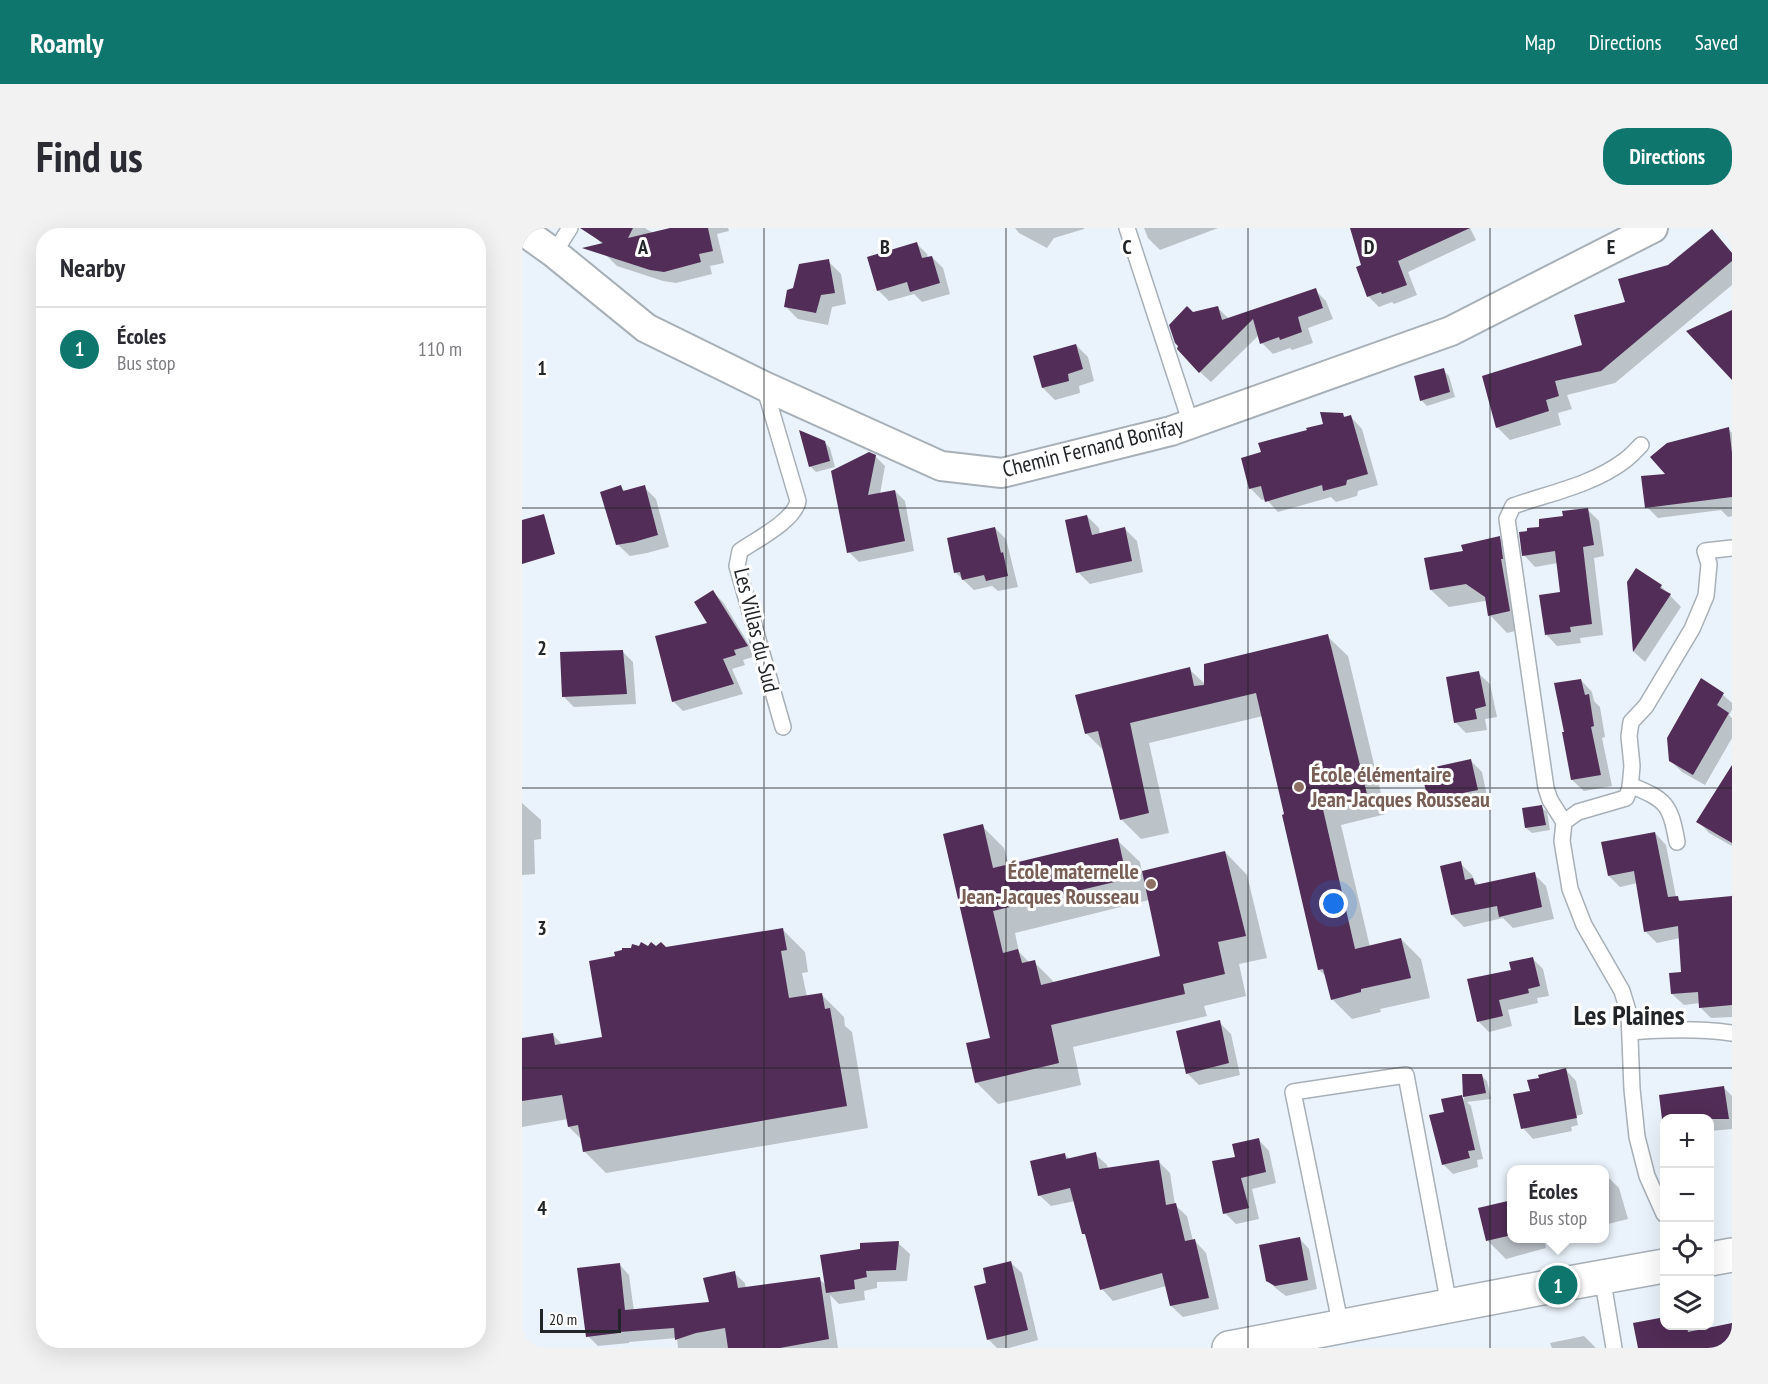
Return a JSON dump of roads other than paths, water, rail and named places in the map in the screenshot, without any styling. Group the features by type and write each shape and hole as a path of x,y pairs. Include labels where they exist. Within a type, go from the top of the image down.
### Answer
{"main road":[{"path":"1714,1258 1732,1255"},
{"path":"1228,1348 1660,1267"}],"street":[{"name":"Chemin Fernand Bonifay","path":"522,230 646,328 764,386 941,466 1002,473 1171,431 1451,330 1653,228"}],"lane":[{"path":"554,253 570,228"},
{"path":"1127,228 1191,424"},
{"name":"Les Villas du Sud","path":"764,386 798,507 785,520 740,551 737,566 783,726"},
{"path":"1641,445 1626,460 1605,473 1513,506 1507,519 1546,788 1550,800 1564,822 1562,841 1570,889 1584,925 1622,991 1629,1014 1632,1089 1637,1137 1647,1176 1660,1203"},
{"path":"1564,822 1578,812 1626,798 1632,766 1629,736 1631,722 1646,706 1692,629 1706,596 1709,564 1704,551 1732,549"},
{"path":"1630,785 1653,795 1665,804 1673,821 1677,842"},
{"path":"1630,1032 1672,1029 1732,1033"},
{"path":"1341,1327 1293,1092 1406,1075 1449,1305"},
{"path":"1602,1276 1614,1348"}],"place":[{"name":"École élémentaire Jean-Jacques Rousseau","path":"1299,787"},
{"name":"École maternelle Jean-Jacques Rousseau","path":"1151,884"},
{"name":"Écoles","path":"1558,1285"}],"district":[{"name":"Les Plaines","path":"1629,1014"}]}
